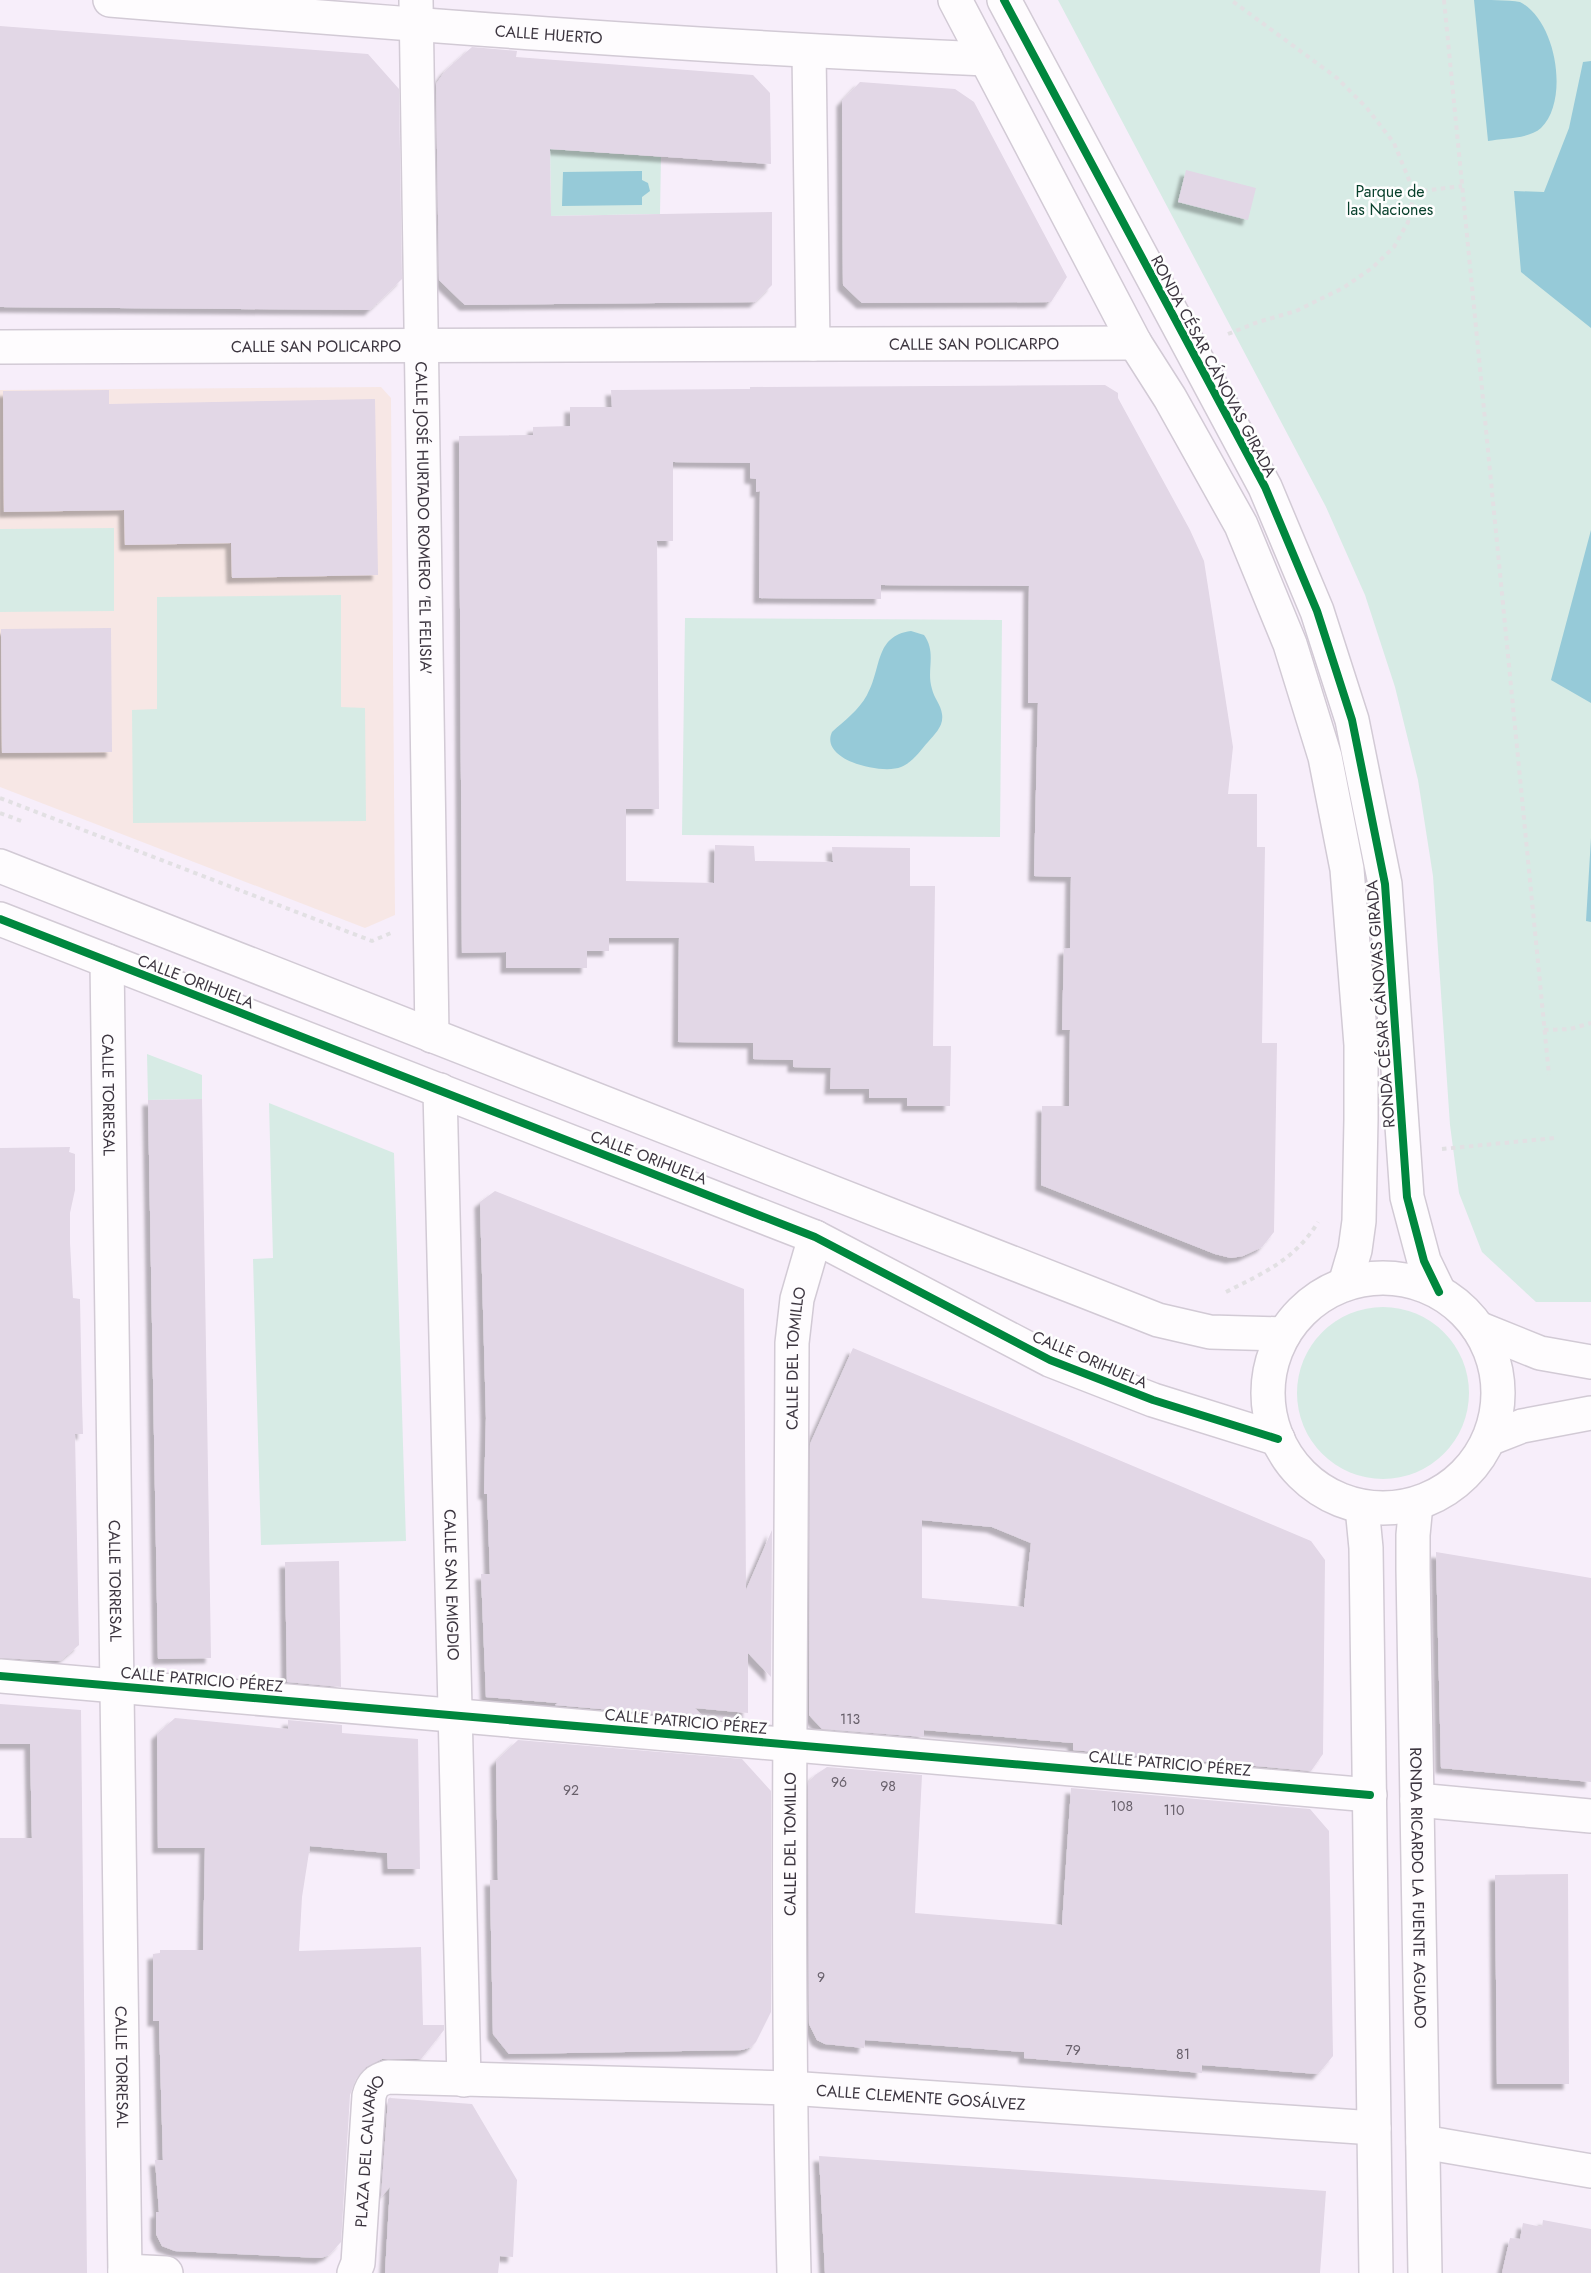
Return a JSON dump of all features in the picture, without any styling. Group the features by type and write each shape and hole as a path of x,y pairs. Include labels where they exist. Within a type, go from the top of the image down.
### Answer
{"street":[{"name":"CALLE HUERTO","path":"110,0 416,13 809,52 986,59"},
{"name":"RONDA CÉSAR CÁNOVAS GIRADA","path":"955,0 1136,343 1170,398 1241,525 1290,644 1325,757 1347,868 1361,1045 1359,1221 1355,1250 1345,1284"},
{"name":"RONDA CÉSAR CÁNOVAS GIRADA","path":"1004,0 1264,487 1317,611 1352,720 1385,884 1407,1197 1424,1261 1440,1292"},
{"name":"CALLE JOSÉ HURTADO ROMERO 'EL FELISIA'","path":"416,13 432,1036"},
{"path":"809,52 813,344"},
{"name":"CALLE SAN POLICARPO","path":"0,347 1136,343"},
{"name":"CALLE ORIHUELA","path":"0,866 1158,1320 1210,1332 1284,1334"},
{"name":"CALLE ORIHUELA","path":"0,919 815,1237 1050,1360 1153,1400 1278,1439"},
{"name":"CALLE TORRESAL","path":"107,961 125,2272"},
{"name":"CALLE SAN EMIGDIO","path":"440,1090 464,2080"},
{"name":"CALLE DEL TOMILLO","path":"794,2273 789,2088 793,1321 815,1237"},
{"path":"1393,1278 1440,1292 1461,1307 1478,1328 1495,1363 1498,1401 1489,1439 1471,1467 1447,1490 1416,1504 1389,1508 1362,1507 1335,1498 1311,1483 1291,1464 1278,1439 1270,1413 1268,1386 1273,1359 1284,1334 1311,1303 1345,1284 1393,1278"},
{"path":"1478,1328 1540,1353 1591,1362"},
{"path":"1489,1439 1522,1426 1591,1413"},
{"name":"RONDA RICARDO LA FUENTE AGUADO","path":"1416,1504 1413,1535 1425,2273"},
{"path":"1362,1507 1366,1548 1376,2273"},
{"name":"CALLE PATRICIO PÉREZ","path":"0,1676 1370,1795"},
{"path":"1417,1800 1591,1816"},
{"name":"PLAZA DEL CALVARIO","path":"354,2273 358,2262 371,2086 379,2079 388,2077 464,2080"},
{"name":"CALLE CLEMENTE GOSÁLVEZ","path":"464,2080 789,2088 1374,2128"},
{"path":"1423,2142 1591,2171"},
{"path":"125,2272 166,2273"}],"path":[{"path":"1227,334 1296,311 1343,288 1372,268 1394,248 1408,222 1414,192 1394,143 1366,107 1337,78 1231,0"},
{"path":"1444,0 1548,1075"},
{"path":"1414,192 1462,186"},
{"path":"0,798 372,941 400,929"},
{"path":"0,813 24,822"},
{"path":"1544,1030 1570,1029 1591,1023"},
{"path":"1438,1150 1555,1138"},
{"path":"1220,1295 1281,1263 1308,1240 1323,1213"}],"shaded area":[{"path":"381,387 391,398 395,915 365,928 0,787 0,390"}],"green space":[{"name":"Parque de las Naciones","path":"1058,0 1591,0 1591,1302 1536,1302 1482,1252 1459,1193 1450,1125 1433,876 1418,780 1395,687 1365,595 1326,507"},
{"path":"550,149 661,157 660,214 551,216"},
{"path":"114,528 114,611 0,612 0,529"},
{"path":"341,595 341,707 365,708 366,821 133,823 132,710 157,709 157,597"},
{"path":"685,618 1002,620 1000,837 682,835"},
{"path":"147,1054 202,1075 202,1099 148,1100"},
{"path":"269,1103 394,1153 406,1541 261,1545 253,1259 273,1258"},
{"path":"1383,1307 1400,1308 1416,1313 1431,1321 1444,1332 1455,1345 1463,1360 1468,1376 1468,1410 1463,1426 1455,1441 1444,1454 1431,1465 1416,1473 1400,1478 1383,1479 1366,1478 1350,1473 1335,1465 1322,1454 1311,1441 1303,1426 1298,1410 1297,1393 1298,1376 1303,1360 1311,1345 1322,1332 1335,1321 1350,1313 1366,1308"}],"water":[{"path":"1474,0 1520,2 1532,11 1543,25 1555,61 1557,81 1550,115 1536,132 1488,141"},
{"path":"1591,61 1591,328 1521,272 1514,191 1544,192 1569,128 1583,62"},
{"path":"642,171 642,180 648,183 650,191 642,197 642,205 562,206 563,172"},
{"path":"1591,530 1591,703 1551,680"},
{"path":"911,631 924,635 930,648 930,682 941,711 940,726 916,756 901,767 880,769 854,763 835,750 830,742 832,732 864,700 872,685 881,655 891,639"},
{"path":"1591,838 1591,922 1586,921"}],"building":[{"path":"0,26 368,54 399,89 402,279 370,310 0,307"},
{"path":"472,47 517,51 516,57 753,75 770,93 771,164 550,149 551,216 772,212 772,285 755,302 465,305 439,280 436,84 446,70"},
{"path":"860,82 955,89 974,102 1067,277 1051,302 862,303 843,285 842,101"},
{"path":"1186,170 1256,188 1248,220 1178,202"},
{"path":"1105,385 1118,393 1118,398 1190,530 1204,561 1233,747 1228,794 1257,794 1257,847 1265,847 1262,1043 1277,1043 1274,1232 1262,1247 1243,1256 1231,1258 1215,1254 1041,1185 1042,1106 1069,1106 1070,1030 1062,1030 1064,949 1070,948 1071,877 1034,876 1038,703 1028,703 1029,586 881,585 881,599 759,598 760,491 756,492 756,479 750,478 750,463 673,462 673,541 657,541 659,809 626,809 626,881 714,883 715,845 754,846 755,861 833,862 832,847 910,848 910,886 935,886 933,1046 951,1046 950,1106 907,1106 907,1098 869,1098 869,1089 830,1089 831,1068 793,1067 793,1060 753,1059 753,1043 678,1042 679,938 609,938 609,951 587,951 587,968 506,968 506,952 462,953 459,436 533,435 533,427 570,426 570,407 612,407 611,390"},
{"path":"109,390 109,404 375,399 378,575 232,578 231,543 125,545 124,510 4,512 3,391"},
{"path":"111,628 112,752 2,753 1,629"},
{"path":"202,1099 211,1658 158,1659 148,1100"},
{"path":"70,1147 69,1152 75,1154 75,1190 70,1213 70,1243 73,1298 80,1299 83,1434 75,1434 79,1645 60,1661 0,1658 0,1148"},
{"path":"495,1191 744,1289 746,1590 772,1530 771,1677 748,1653 748,1713 695,1708 704,1718 486,1697 481,1574 490,1574 487,1494 484,1494 486,1418 480,1202"},
{"path":"853,1348 1311,1541 1325,1560 1323,1754 1311,1771 1073,1750 1073,1743 924,1730 924,1737 822,1729 809,1715 810,1444","holes":["922,1520 992,1527 1031,1543 1024,1607 922,1598"]},
{"path":"1436,1552 1591,1578 1591,1782 1441,1768"},
{"path":"339,1561 341,1687 287,1682 285,1562"},
{"path":"0,1704 81,1710 87,2273 0,2273 0,1838 32,1838 30,1744 0,1744"},
{"path":"175,1718 288,1729 288,1720 342,1725 342,1733 418,1739 420,1869 388,1869 387,1853 310,1846 302,1897 299,1951 421,1947 423,2025 444,2025 444,2030 421,2059 382,2059 366,2067 356,2079 350,2095 341,2242 329,2255 321,2258 175,2251 162,2246 156,2234 156,2212 159,2212 155,2160 163,2160 159,2021 153,2021 153,1954 160,1953 160,1950 203,1950 205,1848 158,1848 157,1734"},
{"path":"518,1740 742,1759 771,1791 771,2012 756,2042 751,2047 742,2050 509,2054 493,2034 490,1880 498,1880 496,1761"},
{"path":"827,1767 922,1775 915,1913 1062,1925 1071,1788 1310,1809 1329,1831 1333,2056 1318,2074 1202,2065 1202,2073 1024,2058 1024,2052 865,2040 864,2048 825,2044 817,2040 809,2024 808,1783"},
{"path":"1568,1874 1569,2084 1497,2084 1495,1875"},
{"path":"392,2096 390,2098 472,2104 517,2180 513,2257 500,2256 498,2273 385,2273 390,2187 381,2197 388,2099"},
{"path":"819,2156 1326,2191 1320,2273 825,2273"},
{"path":"1543,2220 1591,2229 1591,2273 1502,2273 1510,2238 1520,2239 1523,2223 1542,2227"}],"cycle path":[{"path":"1004,0 1265,487 1317,611 1352,720 1385,884 1407,1197 1424,1261 1439,1292"},
{"path":"0,919 815,1237 1050,1360 1153,1400 1278,1439"},
{"path":"0,1676 1370,1795"}]}
